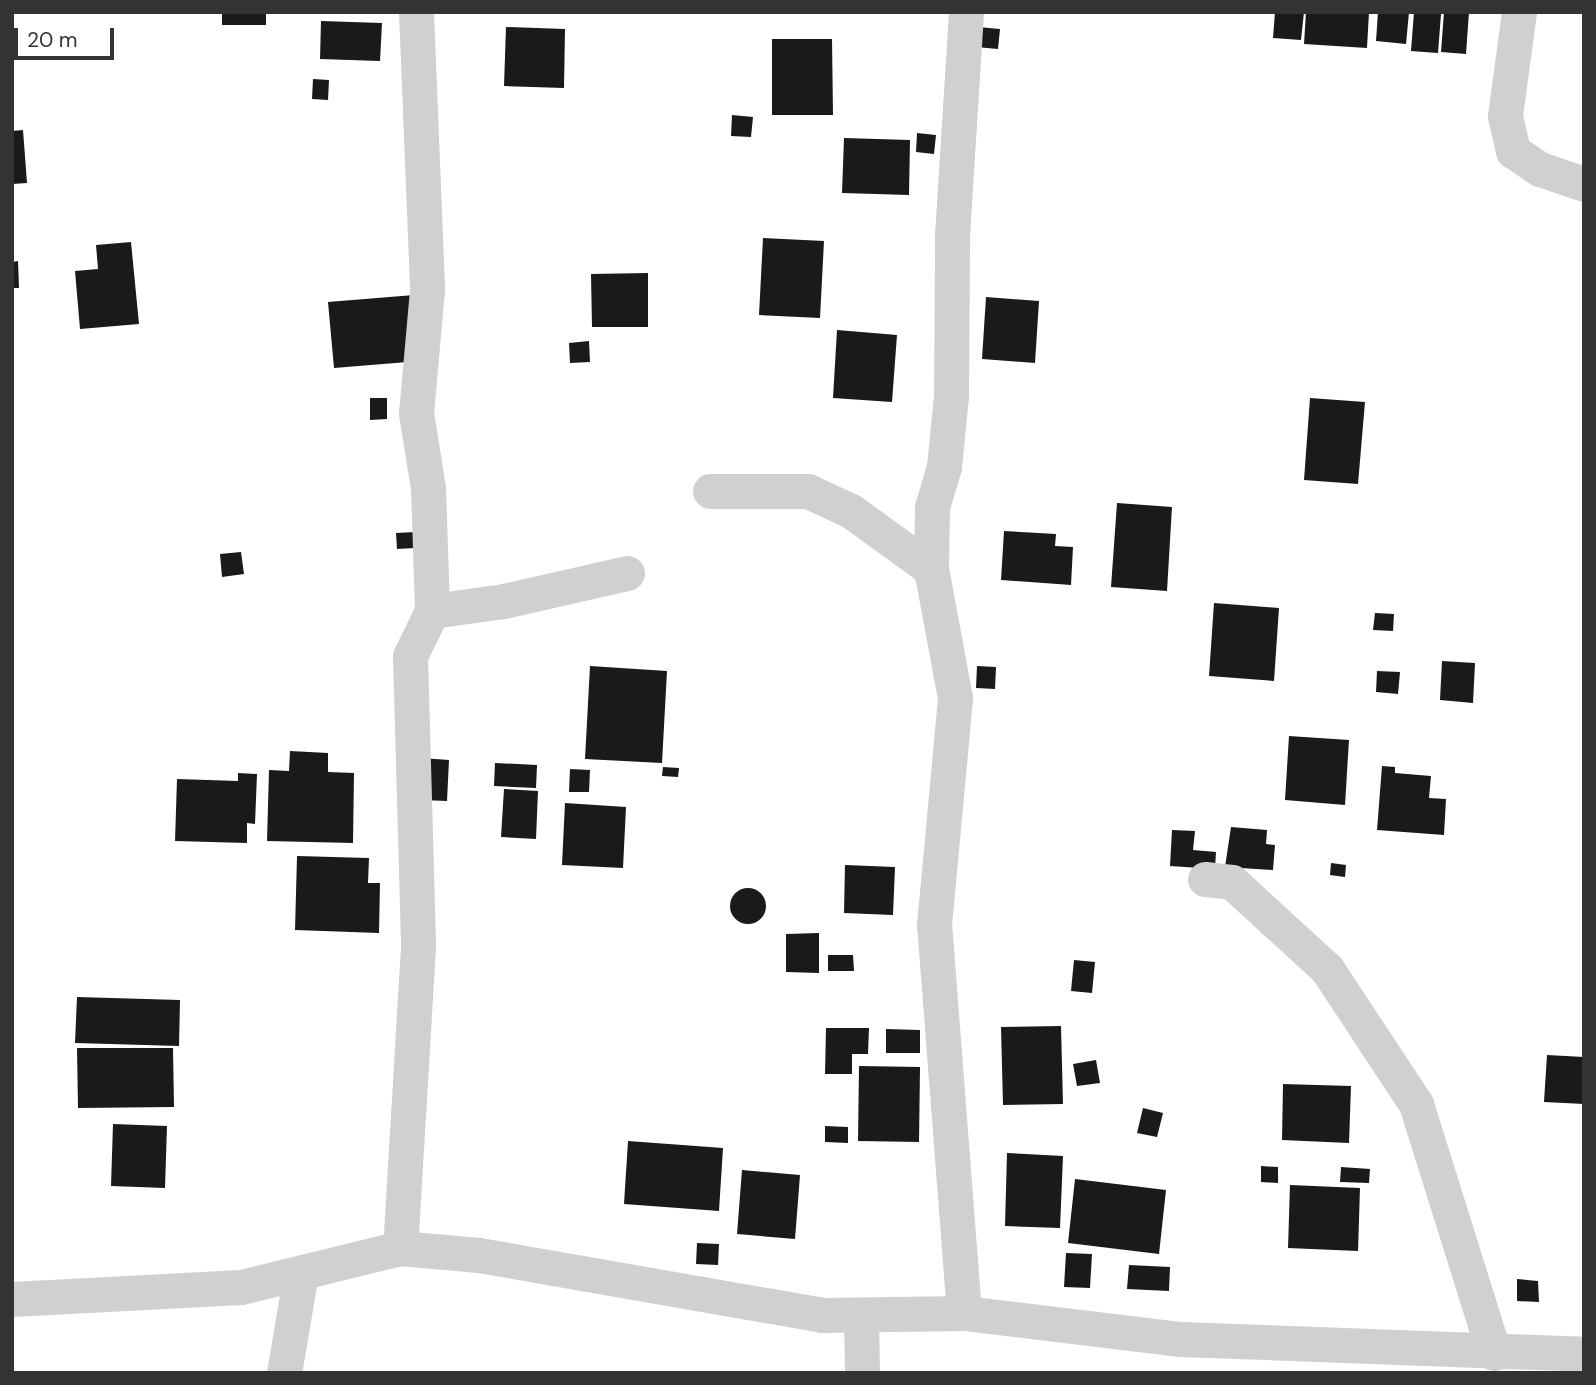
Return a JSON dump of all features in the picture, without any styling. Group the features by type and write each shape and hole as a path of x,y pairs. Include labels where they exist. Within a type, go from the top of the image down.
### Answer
{"street":[{"path":"400,1248 418,947 406,675 432,611 428,488 416,413 427,290 416,12"},
{"path":"964,1313 934,925 955,698 931,569 932,507 944,467 951,396 952,235 964,109 966,12"},
{"path":"1519,12 1505,116 1513,150 1540,169 1584,184"},
{"path":"710,491 808,491 851,512 931,569"},
{"path":"432,611 504,601 627,573"},
{"path":"1205,879 1232,882 1327,968 1416,1104 1494,1353"},
{"path":"12,1299 241,1287 400,1248 480,1255 822,1315 964,1313 1180,1339 1494,1353 1584,1354"},
{"path":"284,1373 301,1272"},
{"path":"861,1315 862,1373"}],"building":[{"path":"222,12 266,12 266,25 222,25"},
{"path":"1275,12 1304,12 1301,40 1273,38"},
{"path":"1306,12 1369,12 1367,48 1304,44"},
{"path":"1378,12 1409,12 1406,44 1376,41"},
{"path":"1414,12 1441,14 1438,53 1411,51"},
{"path":"1444,12 1469,12 1466,54 1441,52"},
{"path":"321,21 382,23 380,61 320,59"},
{"path":"506,27 565,29 564,88 504,86"},
{"path":"978,27 1000,29 998,49 976,47"},
{"path":"772,39 832,39 833,115 772,115"},
{"path":"313,79 329,80 328,100 312,99"},
{"path":"732,115 753,117 751,137 731,136"},
{"path":"23,130 27,183 12,184 12,131"},
{"path":"917,133 936,135 934,154 916,152"},
{"path":"844,138 910,140 909,195 842,193"},
{"path":"763,238 824,241 820,318 759,315"},
{"path":"131,242 139,324 80,329 75,271 98,269 96,245"},
{"path":"18,261 19,288 12,288 12,262"},
{"path":"648,273 648,327 592,327 591,274"},
{"path":"414,295 420,361 334,368 328,302"},
{"path":"986,297 1039,301 1035,363 982,359"},
{"path":"837,330 897,335 892,402 833,398"},
{"path":"589,341 590,362 570,363 569,343"},
{"path":"370,398 387,398 387,419 370,420"},
{"path":"1310,398 1365,402 1358,484 1304,480"},
{"path":"1117,503 1172,507 1167,591 1111,587"},
{"path":"1004,531 1056,534 1055,546 1073,547 1071,585 1001,580"},
{"path":"415,532 416,548 397,549 396,533"},
{"path":"241,552 244,574 222,577 220,554"},
{"path":"1214,603 1279,608 1274,681 1209,676"},
{"path":"1375,613 1394,614 1393,631 1373,630"},
{"path":"1442,661 1475,663 1473,703 1440,700"},
{"path":"590,666 667,671 662,763 585,759"},
{"path":"977,666 996,667 995,689 976,688"},
{"path":"1377,671 1400,672 1398,694 1376,692"},
{"path":"1289,736 1349,740 1345,805 1285,800"},
{"path":"290,751 328,753 328,772 354,773 353,843 267,841 269,770 289,771"},
{"path":"422,758 449,760 447,801 421,800"},
{"path":"495,763 537,765 536,788 494,786"},
{"path":"1382,766 1395,767 1395,773 1431,776 1429,798 1446,799 1444,835 1377,830"},
{"path":"663,767 679,768 678,777 662,776"},
{"path":"570,769 590,770 589,792 569,792"},
{"path":"238,773 257,774 255,824 247,823 247,843 175,841 177,779 238,781"},
{"path":"504,789 538,791 536,839 501,837"},
{"path":"565,803 626,807 623,868 562,865"},
{"path":"1231,827 1267,830 1266,844 1275,845 1273,870 1225,867"},
{"path":"1172,830 1195,831 1193,850 1216,852 1215,869 1170,866"},
{"path":"297,856 369,858 368,883 380,883 379,933 295,930"},
{"path":"1331,863 1346,865 1345,877 1330,875"},
{"path":"845,865 895,867 893,915 844,913"},
{"path":"748,888 761,893 766,906 761,919 748,924 735,919 730,906 735,893"},
{"path":"819,933 819,973 786,972 786,934"},
{"path":"828,955 853,955 854,971 828,971"},
{"path":"1074,960 1095,962 1092,993 1071,991"},
{"path":"77,997 180,1000 179,1046 75,1043"},
{"path":"1061,1026 1063,1104 1003,1105 1001,1027"},
{"path":"826,1028 869,1028 868,1054 852,1054 852,1074 825,1074"},
{"path":"886,1029 920,1030 920,1053 886,1053"},
{"path":"77,1048 173,1048 174,1107 78,1108"},
{"path":"1547,1055 1584,1057 1584,1104 1544,1102"},
{"path":"1096,1060 1100,1083 1077,1086 1073,1064"},
{"path":"859,1066 920,1067 919,1142 858,1141"},
{"path":"1283,1084 1351,1086 1349,1143 1282,1140"},
{"path":"1143,1108 1163,1113 1157,1137 1137,1133"},
{"path":"113,1124 167,1126 165,1188 111,1186"},
{"path":"825,1126 848,1127 848,1143 825,1142"},
{"path":"628,1141 723,1148 719,1211 624,1204"},
{"path":"1007,1153 1063,1156 1060,1228 1005,1226"},
{"path":"1261,1166 1278,1167 1278,1183 1261,1182"},
{"path":"1341,1167 1370,1169 1369,1183 1340,1182"},
{"path":"742,1170 800,1175 795,1239 737,1234"},
{"path":"1075,1179 1166,1190 1159,1254 1068,1243"},
{"path":"1290,1185 1360,1188 1358,1251 1288,1248"},
{"path":"697,1243 719,1244 718,1265 696,1264"},
{"path":"1066,1253 1092,1254 1090,1288 1064,1287"},
{"path":"1129,1265 1170,1267 1169,1291 1127,1289"},
{"path":"1517,1279 1538,1281 1539,1302 1517,1301"}]}
